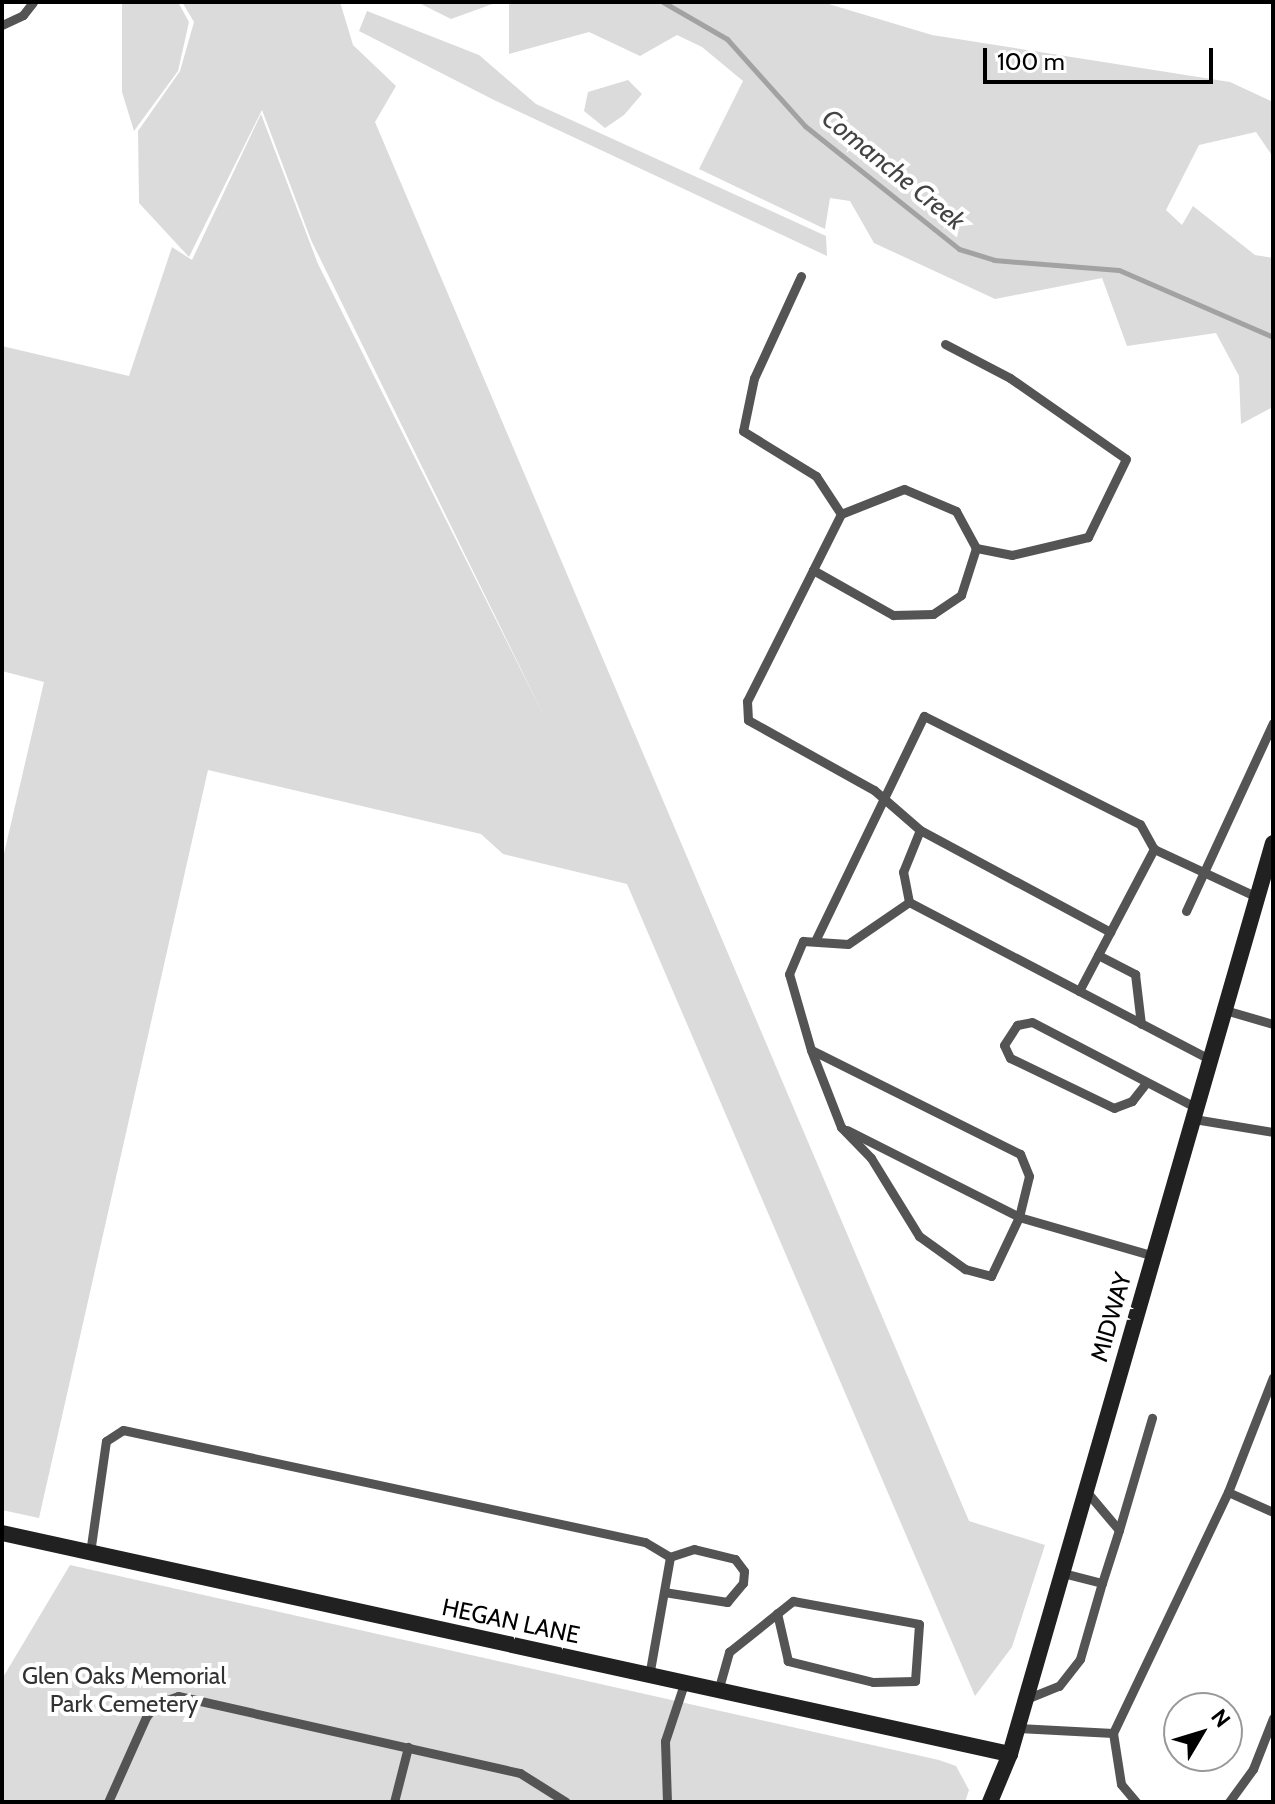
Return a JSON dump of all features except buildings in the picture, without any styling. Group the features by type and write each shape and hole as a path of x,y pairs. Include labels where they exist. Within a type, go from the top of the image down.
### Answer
{"street":[{"name":"MIDWAY","path":"990,1802 1018,1728 1273,843"},
{"name":"HEGAN LANE","path":"2,1533 1010,1754"}],"lane":[{"path":"2,25 23,15 33,2"},
{"path":"801,276 754,378 743,431 816,476 841,514"},
{"path":"945,344 1010,378 1126,459 1088,537 1012,555 976,548"},
{"path":"813,570 893,615 933,614 961,595 976,548 956,511 904,489 841,514 747,701 748,720 884,799 920,830 1110,932"},
{"path":"816,939 924,716 1140,824 1154,849 1257,897"},
{"path":"1186,911 1260,742 1273,723"},
{"path":"909,902 903,872 920,830"},
{"path":"1079,991 1154,849"},
{"path":"811,1050 1020,1154 1029,1176 1019,1217 991,1276 965,1269 919,1236 871,1158 841,1127 811,1050 789,974 803,941 816,939 848,944 909,902"},
{"path":"909,902 1211,1060"},
{"path":"1098,955 1135,974 1141,1024"},
{"path":"1225,1010 1273,1024"},
{"path":"1146,1083 1132,1101 1114,1108 1010,1058 1004,1045 1007,1034 1032,1022 1129,1069 1195,1113 1273,1132"},
{"path":"841,1127 1019,1217 1154,1256"},
{"path":"1136,1802 1121,1784 1113,1733 1228,1492 1273,1377"},
{"path":"1026,1699 1059,1686 1080,1659 1152,1418"},
{"path":"90,1553 106,1441 123,1430 645,1542 670,1557 694,1549 735,1559 744,1571 743,1583 727,1602 664,1592"},
{"path":"1086,1491 1119,1530"},
{"path":"1228,1492 1273,1512"},
{"path":"649,1676 670,1557"},
{"path":"1063,1573 1102,1583"},
{"path":"718,1691 729,1652 777,1613 793,1601 919,1624 915,1681 873,1682 788,1661 777,1613"},
{"path":"667,1802 665,1741 684,1684"},
{"path":"108,1802 146,1717 170,1697 520,1773 566,1802"},
{"path":"1229,1802 1253,1769 1273,1718"},
{"path":"1018,1728 1113,1733"},
{"path":"394,1802 408,1747"}],"green space":[{"path":"122,2 178,2 189,22 178,71 134,131 122,92"},
{"path":"182,2 340,2 353,45 396,86 375,122 969,1521 1045,1545 1012,1647 975,1696 627,884 503,854 481,834 208,770 39,1518 2,1510 2,862 44,682 2,671 2,346 129,376 172,247 192,260 261,114 318,264 546,720 311,240 262,110 189,257 139,203 138,131 180,71 194,22"},
{"path":"417,2 498,2 451,19"},
{"path":"509,2 822,2 932,35 1230,82 1273,102 1273,157 1256,132 1199,145 1166,210 1182,225 1193,206 1255,255 1273,258 1273,407 1241,424 1239,376 1216,333 1127,346 1102,278 995,299 874,243 850,201 830,198 825,229 699,169 743,81 702,47 677,35 640,56 589,32 509,54"},
{"path":"367,11 479,55 536,104 826,236 827,256 494,100 359,31"},
{"path":"628,80 642,94 624,115 605,128 584,111 588,92"},
{"name":"Glen Oaks Memorial Park Cemetery","path":"70,1565 939,1760 956,1766 969,1790 965,1802 2,1802 2,1679"}],"waterway":[{"name":"Comanche Creek","path":"663,2 727,39 805,126 959,249 994,260 1119,270 1273,337"}]}
